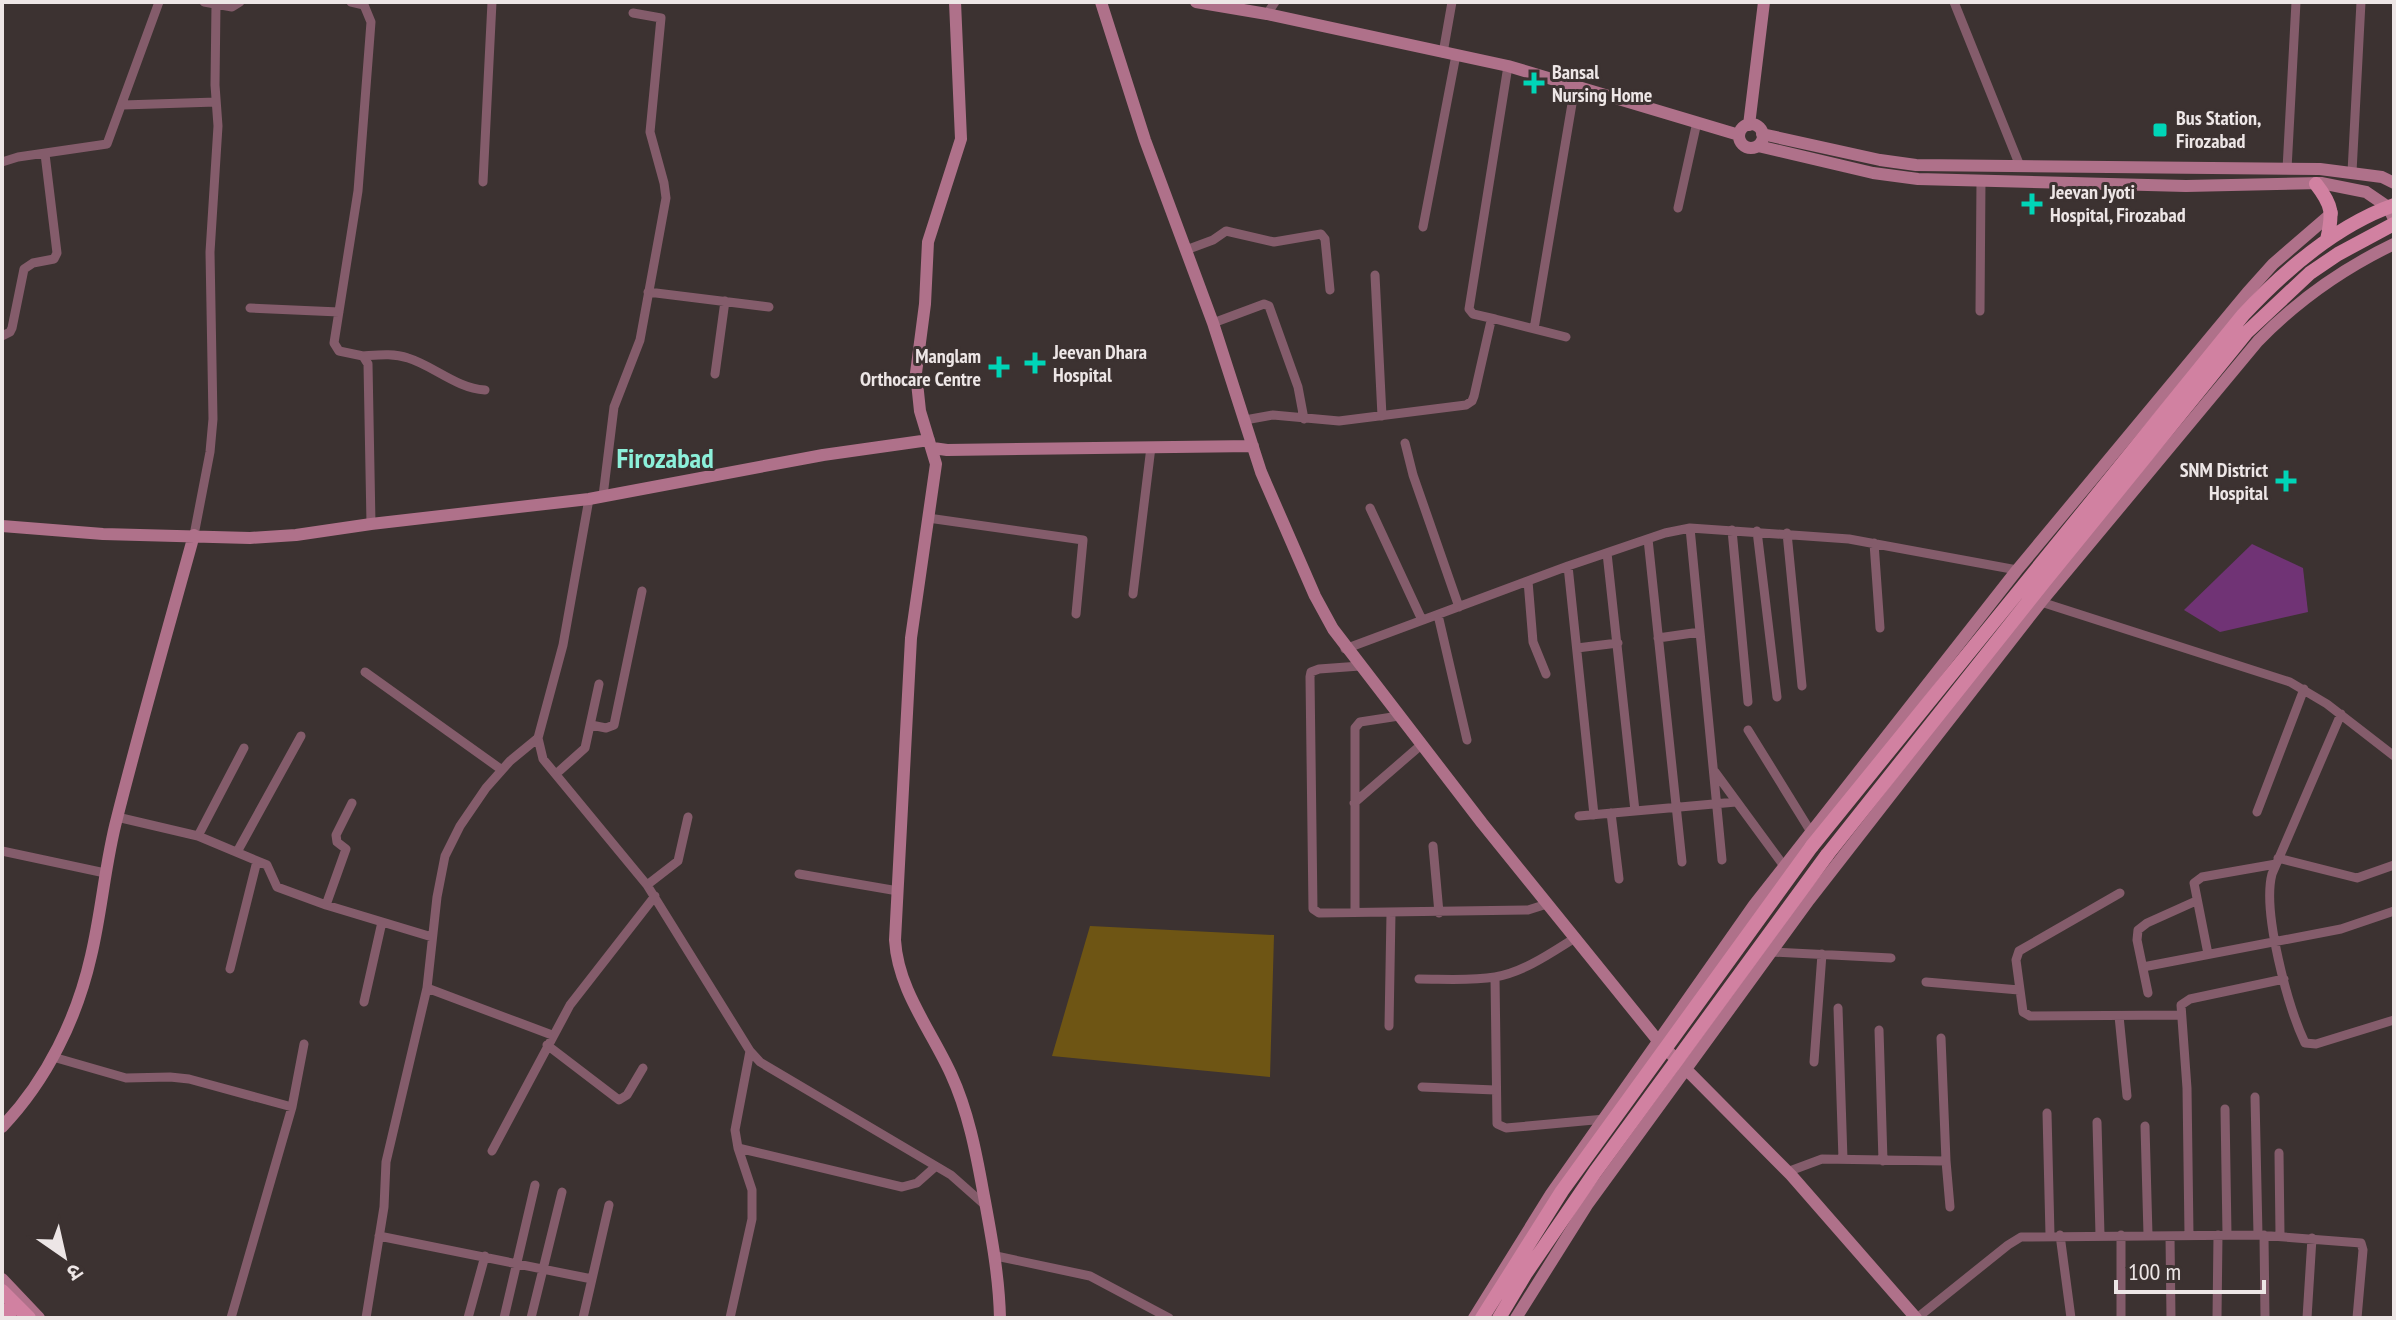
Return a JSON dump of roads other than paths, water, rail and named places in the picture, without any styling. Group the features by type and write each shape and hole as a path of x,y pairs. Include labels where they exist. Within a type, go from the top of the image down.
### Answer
{"main road":[{"path":"2316,184 2332,213 2327,240"},
{"path":"1482,1318 1562,1191 1811,839 2243,315 2293,266 2327,240 2393,214"},
{"path":"1499,1318 1595,1172 1827,855 2053,570 2246,333 2310,273 2393,214"},
{"path":"2,1291 29,1318"},
{"path":"2,1310 10,1318"}],"street":[{"path":"2,162 107,144 159,2"},
{"path":"204,2 235,6 240,2"},
{"path":"351,2 364,5 371,22 359,180 334,343 343,353 409,358 466,386 485,390"},
{"path":"483,182 492,2"},
{"path":"955,2 961,139 928,242 925,304 916,373 920,411 936,464 909,652 895,940 899,971 959,1094 976,1154 996,1256 1000,1318"},
{"path":"1101,2 1145,140 1213,323 1270,495 1315,596 1345,649 1659,1042 1787,1172 1916,1318 2015,1240 2055,1235 2280,1235 2358,1241 2363,1246 2357,1318"},
{"path":"1196,2 1267,14 1508,66 1739,135"},
{"path":"1267,14 1275,2"},
{"path":"1423,227 1450,54 1452,2"},
{"path":"1749,125 1764,2"},
{"path":"1954,2 2020,166"},
{"path":"2287,169 2296,2"},
{"path":"2352,172 2361,2"},
{"path":"4,1122 53,1057 69,1023 91,958 117,817 194,535 210,452 213,419 210,252 218,126 216,4"},
{"path":"603,496 614,407 640,340 666,198 650,132 661,22 659,16 633,13"},
{"path":"1508,66 1469,309 1470,313 1566,337"},
{"path":"1534,329 1575,86"},
{"path":"123,105 216,102"},
{"path":"1678,208 1697,122"},
{"path":"1756,126 1760,140 1752,148 1740,142 1739,135 1744,127 1756,126"},
{"path":"1760,140 1898,164 2287,169 2352,172 2390,179"},
{"path":"1760,140 1895,177 2350,187 2366,192 2393,214"},
{"path":"2,336 12,328 24,269 33,263 54,259 57,253 45,154"},
{"path":"2126,184 2127,167"},
{"path":"1980,311 1981,180"},
{"path":"1474,1318 1551,1194 1784,866 1811,839 2017,570 2247,293 2273,264 2332,213"},
{"path":"1186,250 1213,240 1226,231 1274,242 1321,234 1325,239 1330,290"},
{"path":"1516,1318 1587,1205 1771,952 2041,602 2276,321 2332,280 2394,244"},
{"path":"1375,275 1382,416"},
{"path":"648,292 769,307"},
{"path":"715,374 725,301"},
{"path":"1213,323 1264,304 1269,306 1298,387 1304,419"},
{"path":"250,308 339,312"},
{"path":"1245,420 1273,415 1339,421 1466,405 1472,401 1489,324 1495,319"},
{"path":"363,356 368,364 371,524"},
{"path":"1405,443 1413,475 1459,607"},
{"path":"2,526 103,534 275,537 589,499 823,455 931,444 947,450 1253,446"},
{"path":"1133,594 1151,447"},
{"path":"589,499 561,654 538,738 543,759 655,896 750,1051 770,1069 964,1184 986,1206"},
{"path":"1370,508 1422,620"},
{"path":"928,518 1083,540 1076,614"},
{"path":"1345,649 1568,566 1690,528 1787,533 1874,543 2017,570"},
{"path":"1690,528 1722,860"},
{"path":"1732,530 1748,702"},
{"path":"1757,531 1777,697"},
{"path":"1787,533 1802,686"},
{"path":"1648,539 1682,862"},
{"path":"1874,543 1880,628"},
{"path":"1607,553 1635,811"},
{"path":"1568,566 1594,815"},
{"path":"1528,581 1535,649 1546,674"},
{"path":"591,725 606,728 614,725 642,591"},
{"path":"2041,602 2290,682 2341,714 2394,756"},
{"path":"1438,615 1467,740"},
{"path":"1658,638 1700,632"},
{"path":"1577,648 1618,643"},
{"path":"1360,666 1319,669 1311,672 1310,677 1312,907 1319,913 1439,913 1528,910 1547,904"},
{"path":"365,672 502,770"},
{"path":"556,774 585,748 599,684"},
{"path":"2257,812 2304,689"},
{"path":"2341,714 2277,861 2268,896 2276,943 2305,1043 2310,1046 2394,1020"},
{"path":"1355,912 1355,728 1360,722 1399,716"},
{"path":"1748,730 1811,839"},
{"path":"237,852 301,736"},
{"path":"366,1318 385,1201 389,1147 427,988 441,873 451,841 486,788 538,738"},
{"path":"1354,803 1421,745"},
{"path":"198,836 244,748"},
{"path":"1714,771 1784,866"},
{"path":"1579,816 1736,802"},
{"path":"326,905 346,849 337,842 336,835 352,803"},
{"path":"1611,813 1619,879"},
{"path":"117,817 198,836 267,865 277,887 432,937"},
{"path":"647,885 678,861 688,817"},
{"path":"1433,846 1439,913"},
{"path":"2,851 105,873"},
{"path":"230,969 257,861"},
{"path":"2208,954 2196,901 2194,883 2197,879 2277,861 2357,878 2394,865"},
{"path":"799,874 898,891"},
{"path":"2120,893 2019,951 2016,960 2021,1008 2026,1015 2181,1015"},
{"path":"492,1151 550,1040 594,972 655,896"},
{"path":"2148,993 2138,930 2196,901"},
{"path":"2143,967 2341,929 2394,911"},
{"path":"1389,1026 1391,913"},
{"path":"364,1002 382,922"},
{"path":"1419,979 1495,977 1530,964 1575,938"},
{"path":"1771,952 1891,958"},
{"path":"1814,1062 1822,954"},
{"path":"1495,977 1495,1119 1500,1127 1605,1119"},
{"path":"2189,1235 2187,1088 2181,1005 2190,999 2284,979"},
{"path":"1926,982 2019,990"},
{"path":"427,988 550,1040 619,1100 627,1095 643,1068"},
{"path":"1838,1008 1843,1159"},
{"path":"2119,1016 2127,1096"},
{"path":"1879,1030 1883,1161"},
{"path":"1941,1038 1950,1207"},
{"path":"231,1318 292,1107 304,1044"},
{"path":"730,1318 752,1219 752,1190 735,1130 750,1051"},
{"path":"53,1057 126,1078 179,1077 292,1107"},
{"path":"1422,1087 1495,1090"},
{"path":"2255,1097 2265,1318"},
{"path":"2217,1318 2225,1109"},
{"path":"2047,1113 2055,1235 2071,1318"},
{"path":"2097,1122 2100,1235"},
{"path":"2145,1126 2148,1235"},
{"path":"738,1148 902,1187 917,1183 935,1167"},
{"path":"2279,1153 2280,1235"},
{"path":"1787,1172 1815,1160 1946,1161"},
{"path":"504,1318 535,1185"},
{"path":"531,1318 562,1192"},
{"path":"583,1318 609,1205"},
{"path":"2121,1235 2121,1318"},
{"path":"379,1236 592,1279"},
{"path":"2170,1236 2171,1318"},
{"path":"2307,1318 2312,1238"},
{"path":"468,1318 485,1256"},
{"path":"996,1256 1090,1276 1169,1318"},
{"path":"2,1279 39,1318"}],"place":[{"name":"Bansal Nursing Home","path":"1534,83"},
{"name":"Bus Station, Firozabad","path":"2160,130"},
{"name":"Jeevan Jyoti Hospital, Firozabad","path":"2032,204"},
{"name":"Jeevan Dhara Hospital","path":"1035,363"},
{"name":"Manglam Orthocare Centre","path":"999,367"},
{"name":"SNM District Hospital","path":"2286,481"}],"district":[{"name":"Firozabad","path":"665,458"}]}
